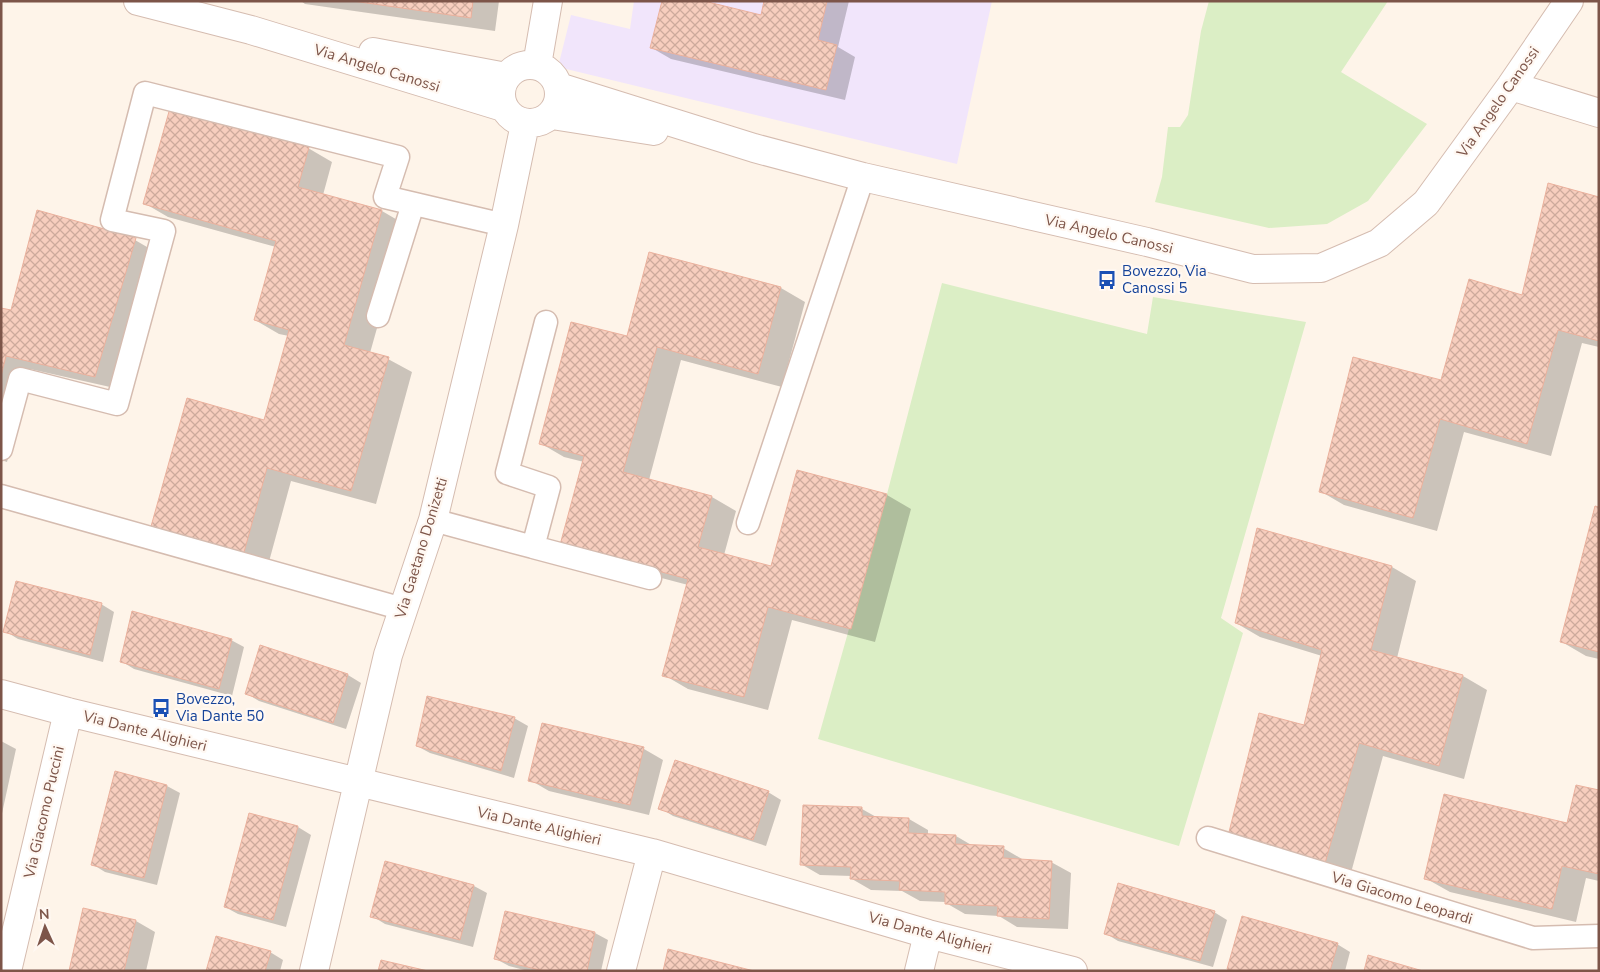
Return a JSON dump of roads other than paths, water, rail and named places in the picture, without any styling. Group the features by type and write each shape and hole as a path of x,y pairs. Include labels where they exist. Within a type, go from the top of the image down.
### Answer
{"street":[{"name":"Via Angelo Canossi","path":"138,1 251,30 504,107"},
{"path":"538,65 548,1"},
{"name":"Via Angelo Canossi","path":"559,87 742,145 863,177 1138,240 1253,269 1321,268 1379,243 1426,203 1511,86 1569,1"},
{"name":"Via Angelo Canossi","path":"251,30 506,77"},
{"path":"526,65 538,65 555,77 559,87 559,102 552,115 540,122 525,124 512,118 504,107 501,92 506,77 515,69 526,65"},
{"path":"1511,86 1599,113"},
{"name":"Via Angelo Canossi","path":"552,115 742,145"},
{"name":"Via Gaetano Donizetti","path":"314,971 388,655 433,520 504,225 525,124"},
{"name":"Via Dante Alighieri","path":"1,694 358,783 652,853 928,934 1074,971"},
{"name":"Via Giacomo Puccini","path":"7,971 68,712"},
{"path":"621,971 652,853"},
{"path":"919,971 928,934"}],"lane":[{"path":"1,449 20,379 117,404 164,231 112,220 145,93 398,157 385,198 504,225"},
{"path":"748,523 863,177"},
{"path":"378,316 413,204"},
{"path":"533,547 549,487 506,473 546,322"},
{"path":"1,496 403,608"},
{"path":"433,520 650,578"},
{"name":"Via Giacomo Leopardi","path":"1208,838 1532,938 1599,936"}],"place":[{"name":"Bovezzo, Via Canossi 5","path":"1107,280"},
{"name":"Bovezzo, Via Dante 50","path":"161,708"}]}
